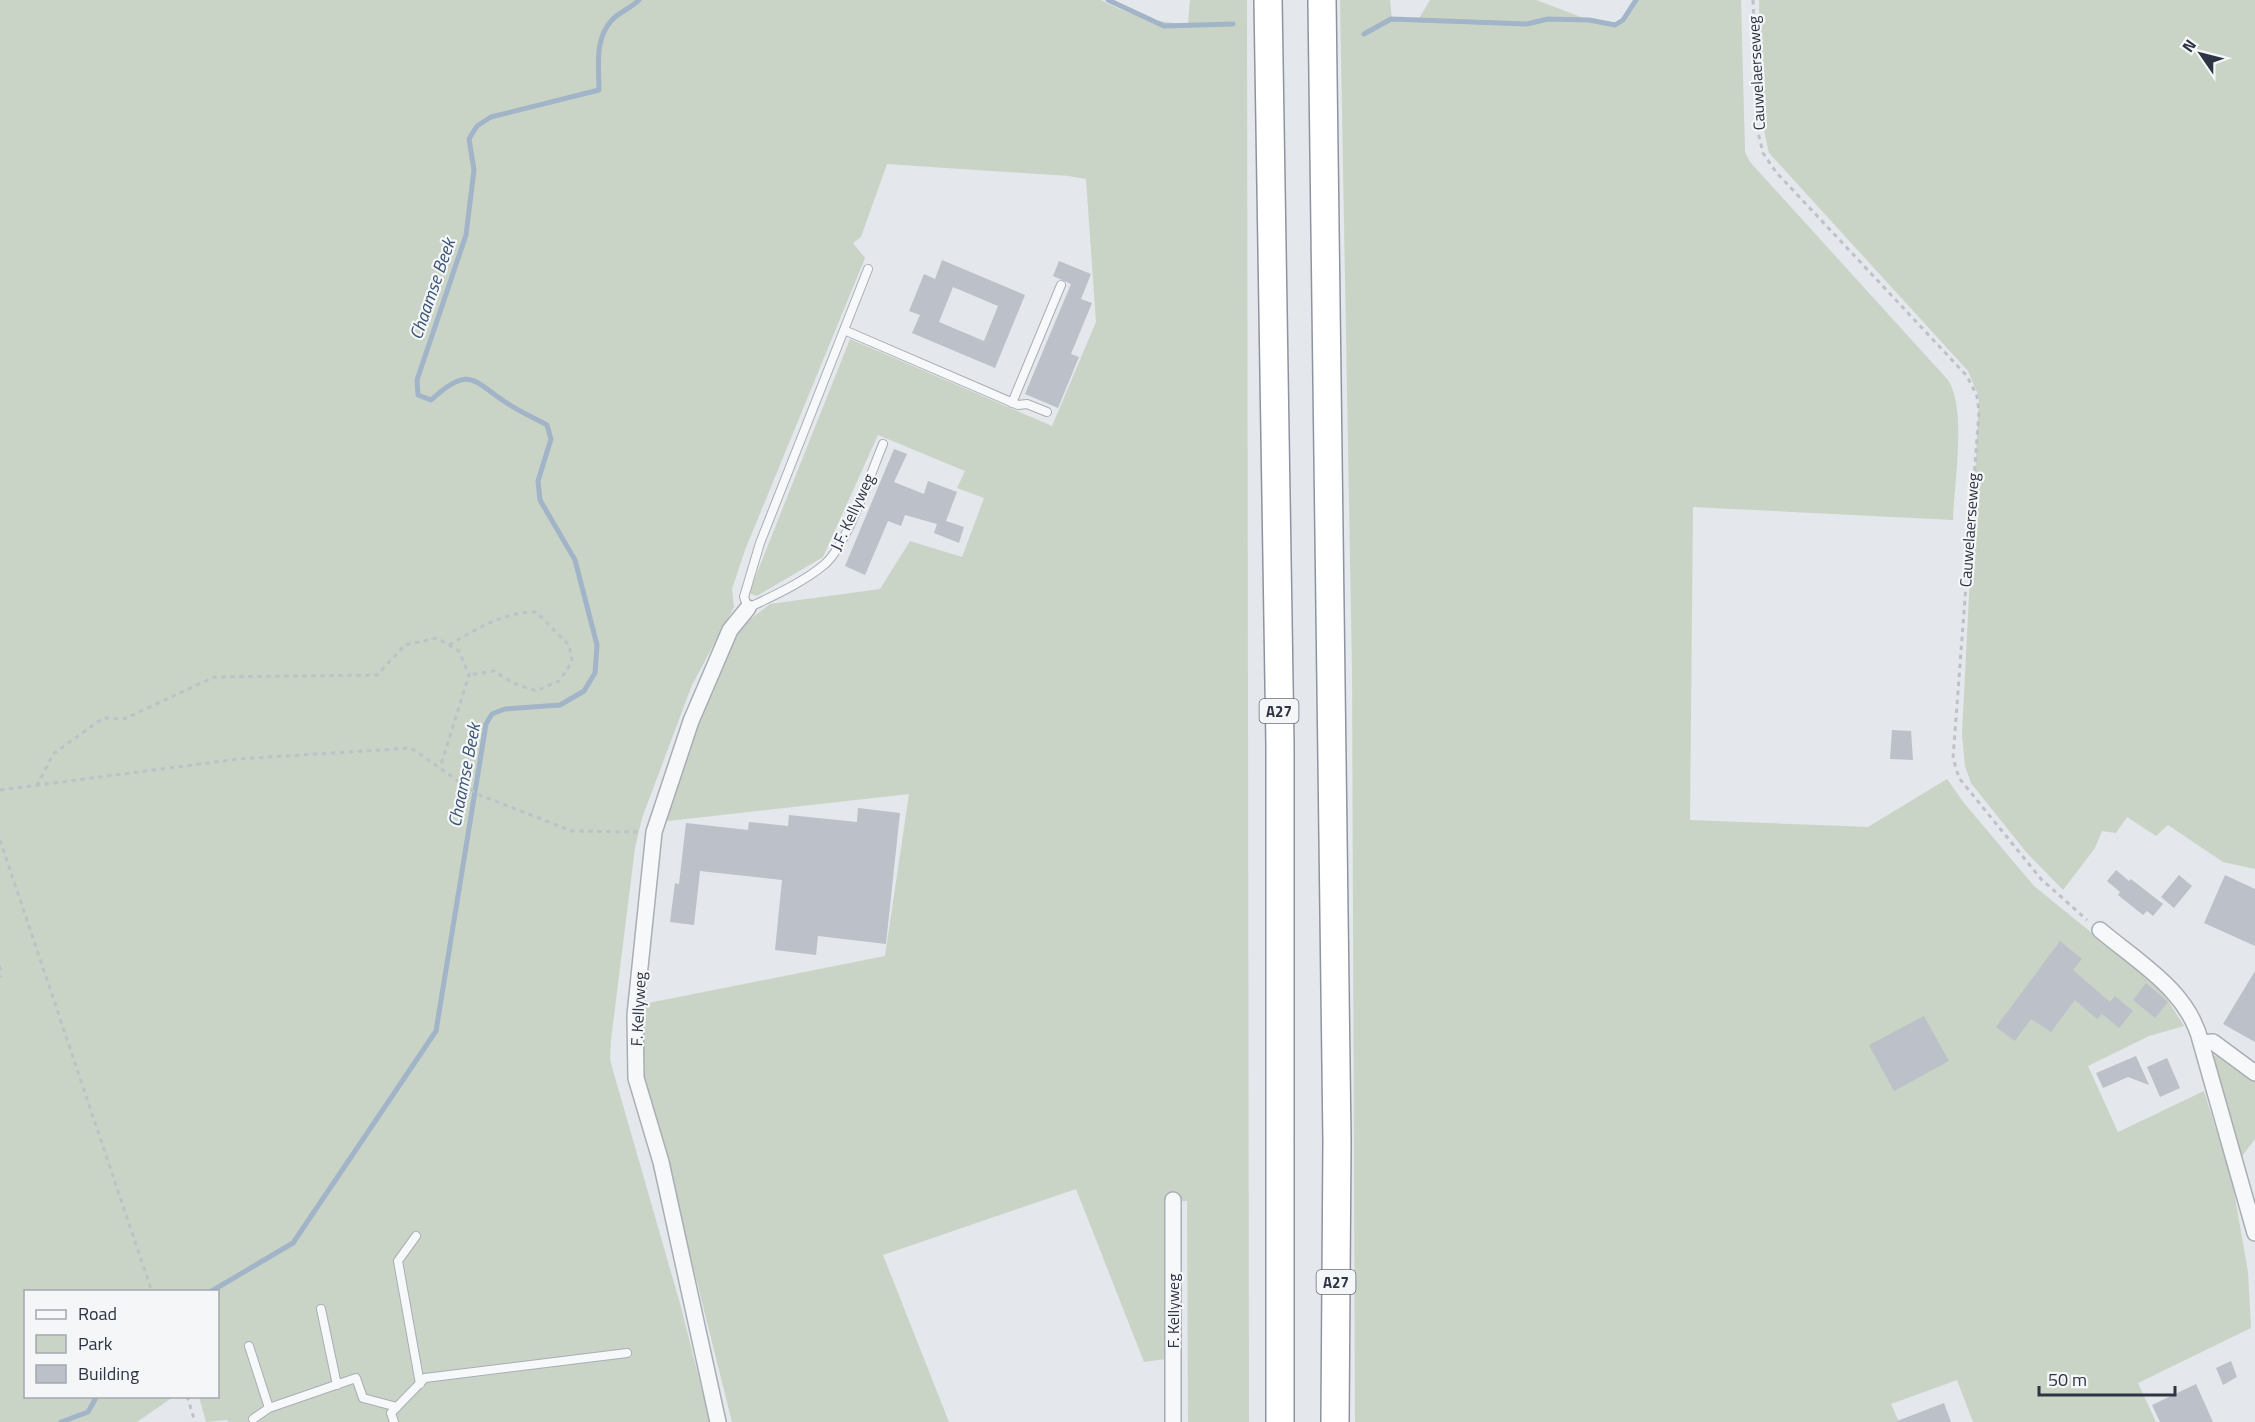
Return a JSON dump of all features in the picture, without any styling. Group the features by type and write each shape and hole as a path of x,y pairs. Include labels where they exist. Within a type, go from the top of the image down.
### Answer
{"highway":[{"name":"A27","path":"1269,0 1280,744 1280,1422"},
{"name":"A27","path":"1322,0 1337,1141 1335,1422"}],"street":[{"name":"F. Kellyweg","path":"718,1422 661,1162 636,1078 635,1015 654,832 691,721 730,630 748,608"},
{"path":"2100,930 2174,991 2196,1023 2255,1233"},
{"path":"2201,1043 2213,1042 2255,1073"},
{"name":"F. Kellyweg","path":"1173,1200 1173,1422"}],"lane":[{"path":"748,608 744,597 760,543 868,270"},
{"path":"1012,403 1061,285"},
{"path":"844,330 1012,403 1027,404 1047,412"},
{"name":"J.F. Kellyweg","path":"748,608 772,597 825,564 839,546 883,444"},
{"path":"416,1236 398,1261 420,1384"},
{"path":"321,1309 338,1385"},
{"path":"249,1346 269,1408"},
{"path":"394,1422 391,1413 425,1378 627,1353"},
{"path":"253,1419 269,1408 356,1378 363,1398 397,1407"}],"path":[{"name":"Cauwelaerseweg","path":"1753,0 1758,132 1763,153 1776,172 1967,376 1977,396 1978,423 1953,734 1953,758 1959,778 2041,879 2100,930"},
{"path":"449,645 489,622 516,612 536,612 569,645 572,662 560,681 536,691 513,683 494,671 469,675"},
{"path":"36,786 52,754 103,718 124,719 214,677 377,675 405,645 437,638 459,651 469,675 440,768"},
{"path":"0,790 238,759 411,748 477,794 572,831 654,832"},
{"path":"0,840 151,1290"},
{"path":"0,966 0,977"},
{"path":"188,1398 195,1422"}],"green space":[{"path":"0,0 1101,0 1143,17 1188,24 1190,0 1247,0 1249,1422 1188,1422 1187,1201 1167,1202 1166,1359 1144,1362 1076,1189 883,1255 949,1422 732,1422 693,1266 632,1070 633,1006 885,956 909,794 659,822 726,656 743,625 770,604 880,589 910,541 962,557 984,498 957,488 965,471 878,435 823,557 757,596 749,593 850,339 1052,426 1096,322 1086,179 887,164 861,237 853,243 865,258 745,550 732,589 734,607 692,685 642,818 635,848 610,1059 681,1307 710,1422 228,1422 227,1420 206,1422 199,1398 219,1398 219,1290 24,1290 24,1398 172,1398 137,1422 0,1422"},
{"path":"1340,0 1390,0 1392,19 1418,20 1430,0 1536,0 1589,20 1615,24 1623,20 1636,0 1741,0 1745,152 1750,162 1948,380 1954,393 1957,409 1957,467 1953,520 1693,507 1690,820 1868,827 1947,779 1964,803 2034,886 2161,989 2184,1026 2149,1036 2088,1066 2118,1132 2204,1091 2232,1180 2248,1272 2251,1328 2138,1383 2156,1422 1973,1422 1957,1380 1891,1404 1899,1422 1355,1422 1352,669"},
{"path":"1759,0 2255,0 2255,869 2223,862 2168,825 2156,836 2127,817 2116,833 2102,831 2095,848 2063,890 2026,852 1971,783 1965,766 1962,734 1979,397 1968,371 1769,153 1761,117"},
{"path":"2217,1054 2255,1080 2255,1139 2240,1159 2213,1063 2213,1057"}],"building":[{"path":"942,260 1025,295 995,368 912,333 920,315 909,311 924,274 935,279","holes":["953,287 998,306 984,341 939,322"]},
{"path":"1059,261 1091,274 1081,299 1092,303 1071,354 1079,357 1058,408 1025,394 1071,284 1053,276"},
{"path":"894,449 907,454 894,482 924,494 928,481 957,492 946,521 964,527 959,543 934,533 937,524 905,515 901,526 888,521 865,575 845,566"},
{"path":"1892,730 1911,731 1913,760 1890,759"},
{"path":"858,808 900,813 886,944 818,936 816,955 775,950 782,880 700,871 694,925 670,922 675,883 679,884 686,823 748,830 749,822 788,826 789,815 857,822"},
{"path":"2116,870 2163,904 2153,916 2147,911 2143,915 2118,895 2120,892 2107,881"},
{"path":"2179,875 2192,886 2174,908 2161,897"},
{"path":"2225,875 2255,889 2255,946 2204,923"},
{"path":"2060,941 2082,959 2073,970 2110,1002 2115,996 2133,1011 2119,1028 2102,1014 2097,1019 2075,1000 2051,1032 2031,1019 2015,1041 1996,1027"},
{"path":"2255,971 2255,1042 2223,1024"},
{"path":"2146,983 2168,1002 2155,1018 2133,1000"},
{"path":"1924,1016 1949,1061 1894,1091 1869,1045"},
{"path":"2136,1056 2149,1085 2128,1077 2103,1088 2096,1073"},
{"path":"2167,1058 2180,1088 2160,1097 2147,1067"},
{"path":"2231,1361 2237,1377 2223,1385 2216,1368"},
{"path":"2196,1384 2213,1422 2160,1422 2152,1405"},
{"path":"1944,1403 1951,1422 1897,1422 1897,1421"}],"waterway":[{"name":"Chaamse Beek","path":"213,1290 293,1243 436,1031 486,724 492,714 505,709 560,705 584,691 595,673 597,645 575,560 540,500 538,481 551,439 547,425 515,408 472,380 464,379 455,382 431,400 418,395 417,380 466,235 474,170 469,139 477,126 491,117 599,90 599,54 602,36 615,17 639,0"},
{"name":"Chaamse Beek","path":"1108,0 1164,26 1233,24"},
{"name":"Chaamse Beek","path":"1364,34 1391,19 1527,24 1548,19 1589,20 1615,25 1623,20 1636,0"},
{"name":"Chaamse Beek","path":"61,1422 88,1412 96,1398"}]}
